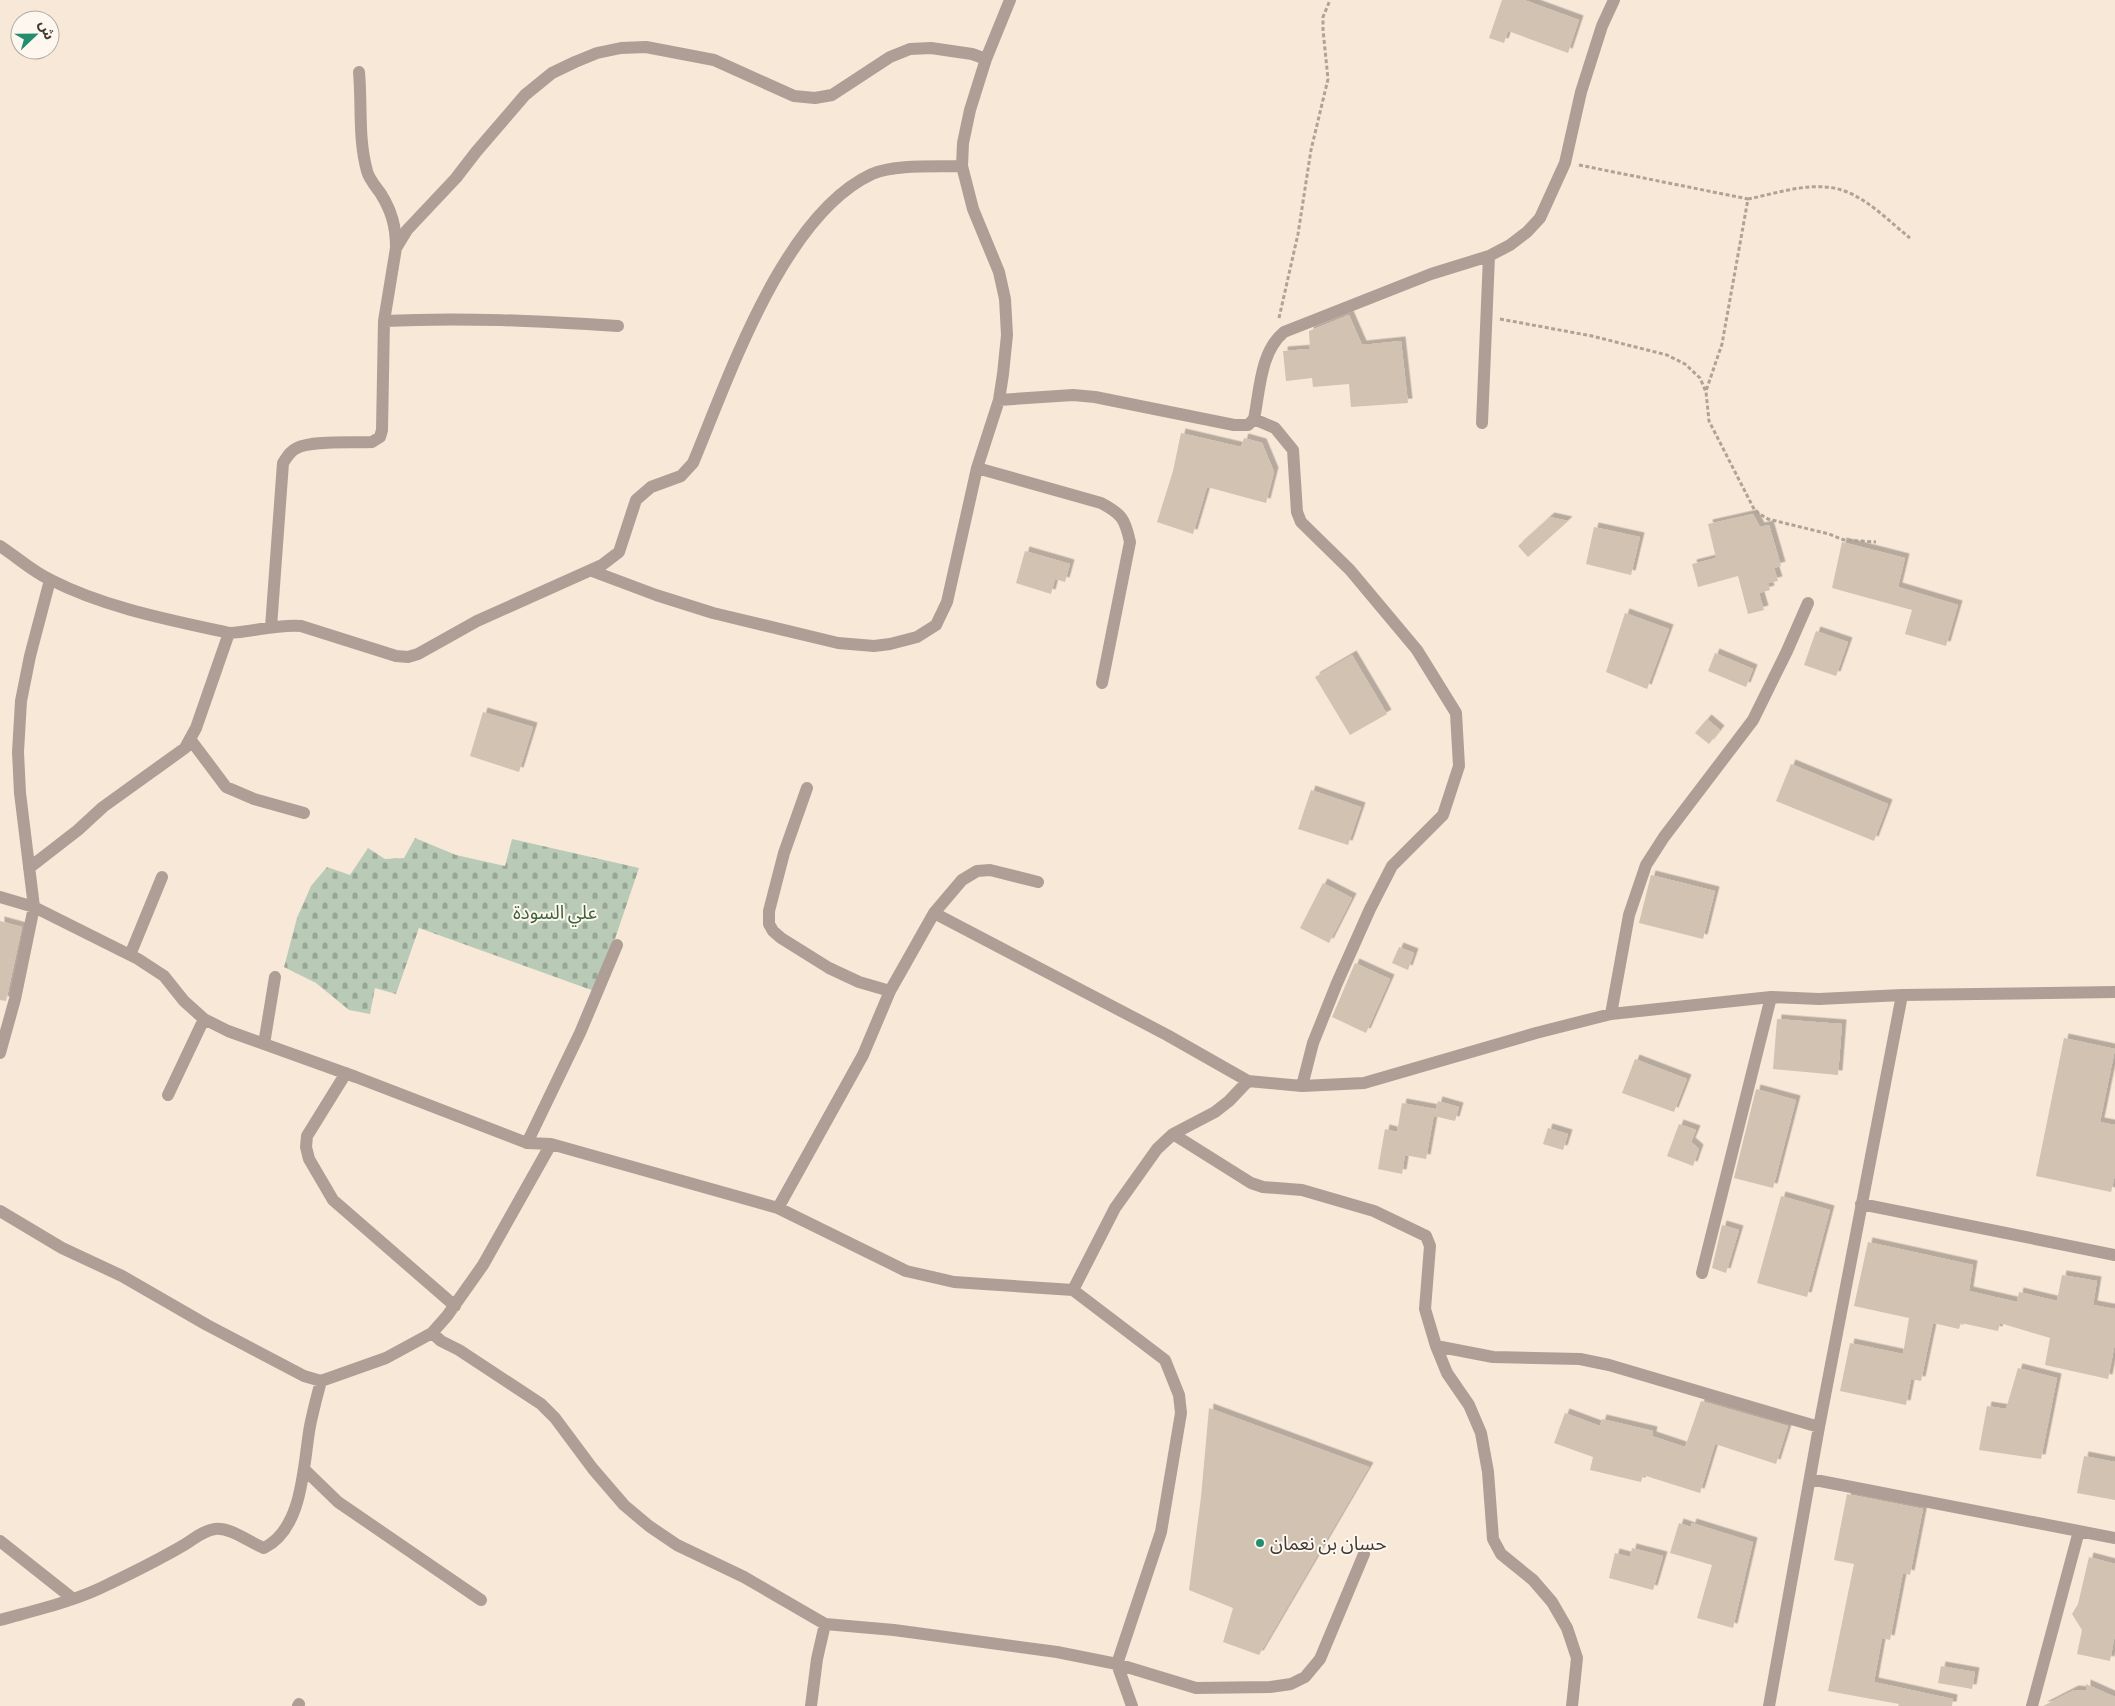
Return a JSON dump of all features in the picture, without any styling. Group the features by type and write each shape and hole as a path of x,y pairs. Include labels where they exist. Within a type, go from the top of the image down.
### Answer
{"street":[{"path":"592,571 656,595 713,613 838,643 874,646 898,642 927,632 936,625 942,616 947,602 977,468 999,400 1007,335 1005,299 999,272 973,208 962,166 963,143 970,110 986,58 1010,0"},
{"path":"999,400 1073,395 1095,397 1234,425 1244,426 1252,422 1267,354 1277,338 1284,332 1431,274 1489,256 1516,241 1540,218 1565,163 1581,92 1602,26 1614,0"},
{"path":"396,248 407,230 456,178 525,95 552,73 597,53 621,48 646,47 695,55 714,60 794,96 815,98 832,95 890,57 910,49 931,48 986,58"},
{"path":"271,626 283,463 288,454 308,444 372,442 380,437 382,430 384,321 396,248 396,232 393,217 368,174 361,144 359,72"},
{"path":"0,546 50,580 106,602 181,623 229,633 246,632 271,626 301,626 396,656 408,657 427,649 477,621 592,571 619,552 636,500 651,487 681,476 693,463 737,354 781,268 797,242 837,197 874,173 898,168 962,166"},
{"path":"1482,423 1489,256"},
{"path":"384,321 440,318 495,319 618,326"},
{"path":"1254,419 1275,428 1293,450 1297,512 1301,522 1350,570 1417,650 1456,712 1459,766 1443,815 1392,866 1337,982 1313,1043 1302,1086"},
{"path":"977,468 1101,503 1116,511 1126,522 1130,542 1102,683"},
{"path":"0,1053 15,999 34,907 20,793 18,752 21,701 32,647 50,580"},
{"path":"1612,1014 1629,916 1646,865 1664,837 1753,720 1808,603"},
{"path":"29,868 103,808 185,748 229,633"},
{"path":"190,739 226,787 254,799 304,813"},
{"path":"807,788 786,844 768,911 769,924 773,931 781,938 829,968 859,982 890,991"},
{"path":"778,1208 863,1055 890,991 934,913 962,880 977,870 990,870 1038,882"},
{"path":"130,955 162,877"},
{"path":"0,898 34,907 130,955 164,976 184,1001 204,1019 228,1031 346,1073 527,1143 551,1144 778,1208 906,1270 954,1282 1073,1290 1165,1360 1179,1396 1181,1413 1161,1532 1117,1664 1132,1706"},
{"path":"934,913 1184,1045 1248,1081 1302,1086 1364,1083 1536,1033 1612,1014 1771,998 1819,999 1902,995 2115,992"},
{"path":"527,1143 580,1034 617,944"},
{"path":"264,1044 275,977"},
{"path":"1769,1706 1818,1427 1902,995"},
{"path":"1702,1273 1771,998"},
{"path":"168,1095 204,1019"},
{"path":"346,1073 307,1136 306,1148 309,1159 333,1200 455,1306"},
{"path":"1073,1290 1115,1208 1157,1149 1174,1134 1215,1112 1229,1101 1248,1081"},
{"path":"1174,1134 1251,1183 1263,1187 1302,1190 1374,1211 1426,1236 1430,1246 1425,1309 1436,1346 1447,1373 1469,1405 1481,1433 1488,1472 1493,1539 1501,1554 1540,1587 1552,1602 1566,1628 1577,1658 1572,1706"},
{"path":"0,1211 62,1248 122,1276 207,1325 304,1376 321,1381 386,1358 432,1333 455,1306 483,1265 551,1144"},
{"path":"1861,1204 2115,1255"},
{"path":"432,1333 441,1341 460,1350 541,1404 555,1418 593,1469 624,1505 649,1526 677,1545 744,1577 825,1624 894,1630 1057,1652 1117,1664 1196,1688 1270,1687 1291,1684 1305,1677 1320,1659 1364,1554"},
{"path":"1436,1346 1493,1357 1580,1360 1609,1365 1818,1427"},
{"path":"0,1620 107,1585 185,1545 204,1532 217,1529 234,1533 264,1548 275,1542 284,1532 296,1504 305,1470 310,1427 321,1381"},
{"path":"305,1470 338,1502 481,1600"},
{"path":"1810,1479 2115,1538"},
{"path":"2032,1706 2079,1531"},
{"path":"0,1541 72,1598"},
{"path":"811,1706 817,1659 825,1624"}],"path":[{"path":"1277,338 1281,310 1298,234 1311,150 1328,79 1323,17 1330,0"},
{"path":"1565,163 1748,200 1801,189 1825,187 1848,192 1871,206 1910,238"},
{"path":"1706,392 1722,344 1748,200"},
{"path":"1487,317 1592,336 1667,355 1685,364 1700,378 1706,392 1708,421 1755,511 1768,519 1829,534 1844,540 1876,542"}],"green space":[{"name":"علي السودة","path":"415,838 456,855 505,866 512,839 639,868 597,992 419,928 396,994 375,988 370,1014 349,1010 316,983 284,967 297,918 311,886 327,867 350,875 368,848 385,859 404,858"}],"building":[{"path":"1502,0 1524,0 1579,20 1568,53 1508,31 1504,43 1489,38"},
{"path":"1349,315 1362,345 1401,341 1408,403 1351,407 1349,384 1313,387 1312,378 1286,381 1283,351 1310,349 1309,331"},
{"path":"1181,433 1241,447 1244,438 1262,443 1274,472 1266,503 1207,487 1193,534 1157,522 1173,471"},
{"path":"1753,514 1760,527 1769,525 1781,566 1774,568 1778,581 1768,583 1770,590 1759,593 1764,610 1748,614 1738,576 1698,587 1692,564 1716,558 1708,524"},
{"path":"1550,517 1568,521 1528,557 1518,546"},
{"path":"1594,527 1640,537 1631,575 1586,564"},
{"path":"1842,542 1905,558 1898,587 1958,605 1946,646 1905,634 1912,610 1832,588"},
{"path":"1025,551 1070,564 1065,582 1055,579 1051,594 1016,583"},
{"path":"1625,613 1669,629 1647,689 1606,672"},
{"path":"1816,631 1848,642 1836,676 1804,665"},
{"path":"1715,653 1753,669 1746,687 1708,671"},
{"path":"1352,655 1387,714 1350,735 1315,677"},
{"path":"483,712 533,727 519,772 470,756"},
{"path":"1707,719 1720,730 1709,744 1695,733"},
{"path":"1791,764 1888,804 1874,841 1776,801"},
{"path":"1311,790 1361,807 1348,845 1298,829"},
{"path":"1651,875 1715,891 1703,939 1639,923"},
{"path":"1323,883 1352,898 1329,943 1300,928"},
{"path":"0,921 22,927 6,1001 0,1000"},
{"path":"1399,947 1414,953 1408,970 1392,963"},
{"path":"1355,963 1390,979 1366,1033 1332,1017"},
{"path":"1777,1019 1842,1024 1838,1075 1773,1069"},
{"path":"2064,1038 2115,1049 2100,1122 2115,1125 2115,1175 2111,1192 2036,1176"},
{"path":"1635,1059 1687,1079 1674,1112 1622,1093"},
{"path":"1756,1089 1796,1100 1773,1188 1734,1178"},
{"path":"1438,1101 1459,1107 1455,1121 1434,1116"},
{"path":"1402,1103 1435,1109 1426,1159 1405,1155 1402,1174 1378,1169 1385,1129 1397,1132"},
{"path":"1679,1124 1696,1130 1691,1142 1699,1149 1693,1166 1667,1156"},
{"path":"1548,1128 1568,1134 1563,1150 1543,1144"},
{"path":"1781,1196 1830,1210 1807,1297 1757,1283"},
{"path":"1722,1225 1739,1230 1726,1273 1712,1268"},
{"path":"1868,1242 1973,1265 1969,1291 2017,1302 2019,1292 2057,1301 2062,1275 2097,1281 2093,1305 2115,1309 2115,1343 2108,1379 2045,1365 2050,1338 2000,1323 1998,1331 1961,1323 1959,1329 1933,1323 1921,1381 1911,1379 1906,1405 1840,1391 1850,1343 1903,1354 1909,1318 1854,1306"},
{"path":"2018,1368 2057,1378 2041,1459 1979,1450 1987,1406 2006,1409"},
{"path":"1701,1401 1788,1426 1776,1464 1715,1444 1700,1493 1643,1475 1641,1482 1590,1470 1593,1457 1554,1443 1565,1413 1600,1426 1602,1419 1653,1431 1652,1436 1685,1447"},
{"name":"حسان بن نعمان","path":"1209,1408 1369,1467 1259,1655 1223,1642 1233,1608 1189,1590 1201,1497"},
{"path":"2084,1456 2115,1462 2115,1500 2077,1493"},
{"path":"1847,1494 1923,1509 1910,1575 1903,1573 1890,1640 1882,1638 1874,1682 1953,1699 1952,1706 1898,1706 1899,1704 1828,1691 1854,1564 1834,1560"},
{"path":"1679,1523 1691,1527 1692,1523 1753,1542 1733,1628 1697,1618 1712,1565 1670,1553"},
{"path":"1632,1548 1663,1556 1653,1590 1609,1578 1615,1553 1630,1557"},
{"path":"2089,1557 2115,1564 2115,1634 2110,1661 2077,1654 2082,1630 2072,1614 2078,1604"},
{"path":"1941,1666 1975,1672 1972,1689 1938,1683"},
{"path":"2086,1684 2115,1697 2115,1706 2043,1706 2074,1690 2086,1691"}],"place":[{"name":"حسان بن نعمان","path":"1260,1543"}]}
